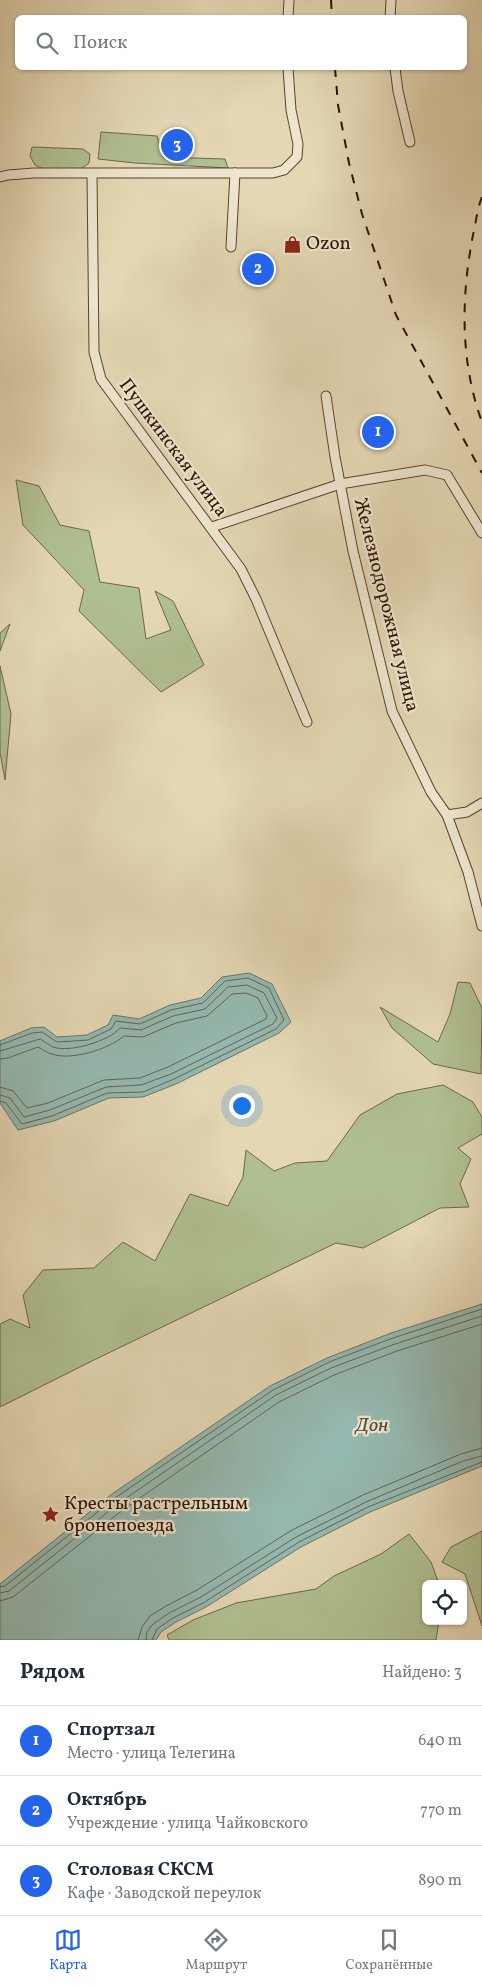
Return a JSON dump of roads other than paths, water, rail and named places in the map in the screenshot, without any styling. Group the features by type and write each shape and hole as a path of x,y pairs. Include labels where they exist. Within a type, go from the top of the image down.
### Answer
{"street":[{"path":"288,15 289,0"},
{"path":"390,15 391,0"},
{"path":"0,177 8,174 34,173 235,174 273,173 284,170 297,157 298,144 291,110 288,70"},
{"path":"395,70 398,91 410,142"},
{"name":"Пушкинская улица","path":"92,174 94,352 101,379 212,527 241,569 256,599 307,722"},
{"path":"231,247 235,174"},
{"name":"Железнодорожная улица","path":"326,396 353,552 392,711 432,792 447,815 468,872 482,926"},
{"path":"212,527 340,484 426,470 447,475 482,533"},
{"path":"447,815 467,812 482,803"}],"water":[{"path":"249,973 272,984 291,1022 279,1033 176,1084 143,1097 109,1098 54,1121 18,1130 0,1103 0,1041 31,1028 44,1027 57,1037 87,1035 108,1025 113,1015 139,1019 170,1005 201,998 222,977"},
{"name":"Дон","path":"482,1304 482,1466 370,1512 301,1547 206,1607 176,1622 161,1632 156,1640 0,1640 0,1584 112,1494 270,1386 327,1358 391,1333"}],"railway":[{"path":"331,0 332,15"},
{"path":"335,70 338,105 349,163 362,214 396,315 482,473"},
{"path":"482,197 469,258 465,306 466,353 475,399 482,422"}],"place":[{"name":"Столовая СКСМ","path":"177,145"},
{"name":"Ozon","path":"292,244"},
{"name":"Октябрь","path":"258,269"},
{"name":"Спортзал","path":"378,432"},
{"name":"Кресты растрельным бронепоезда","path":"50,1515"}]}
